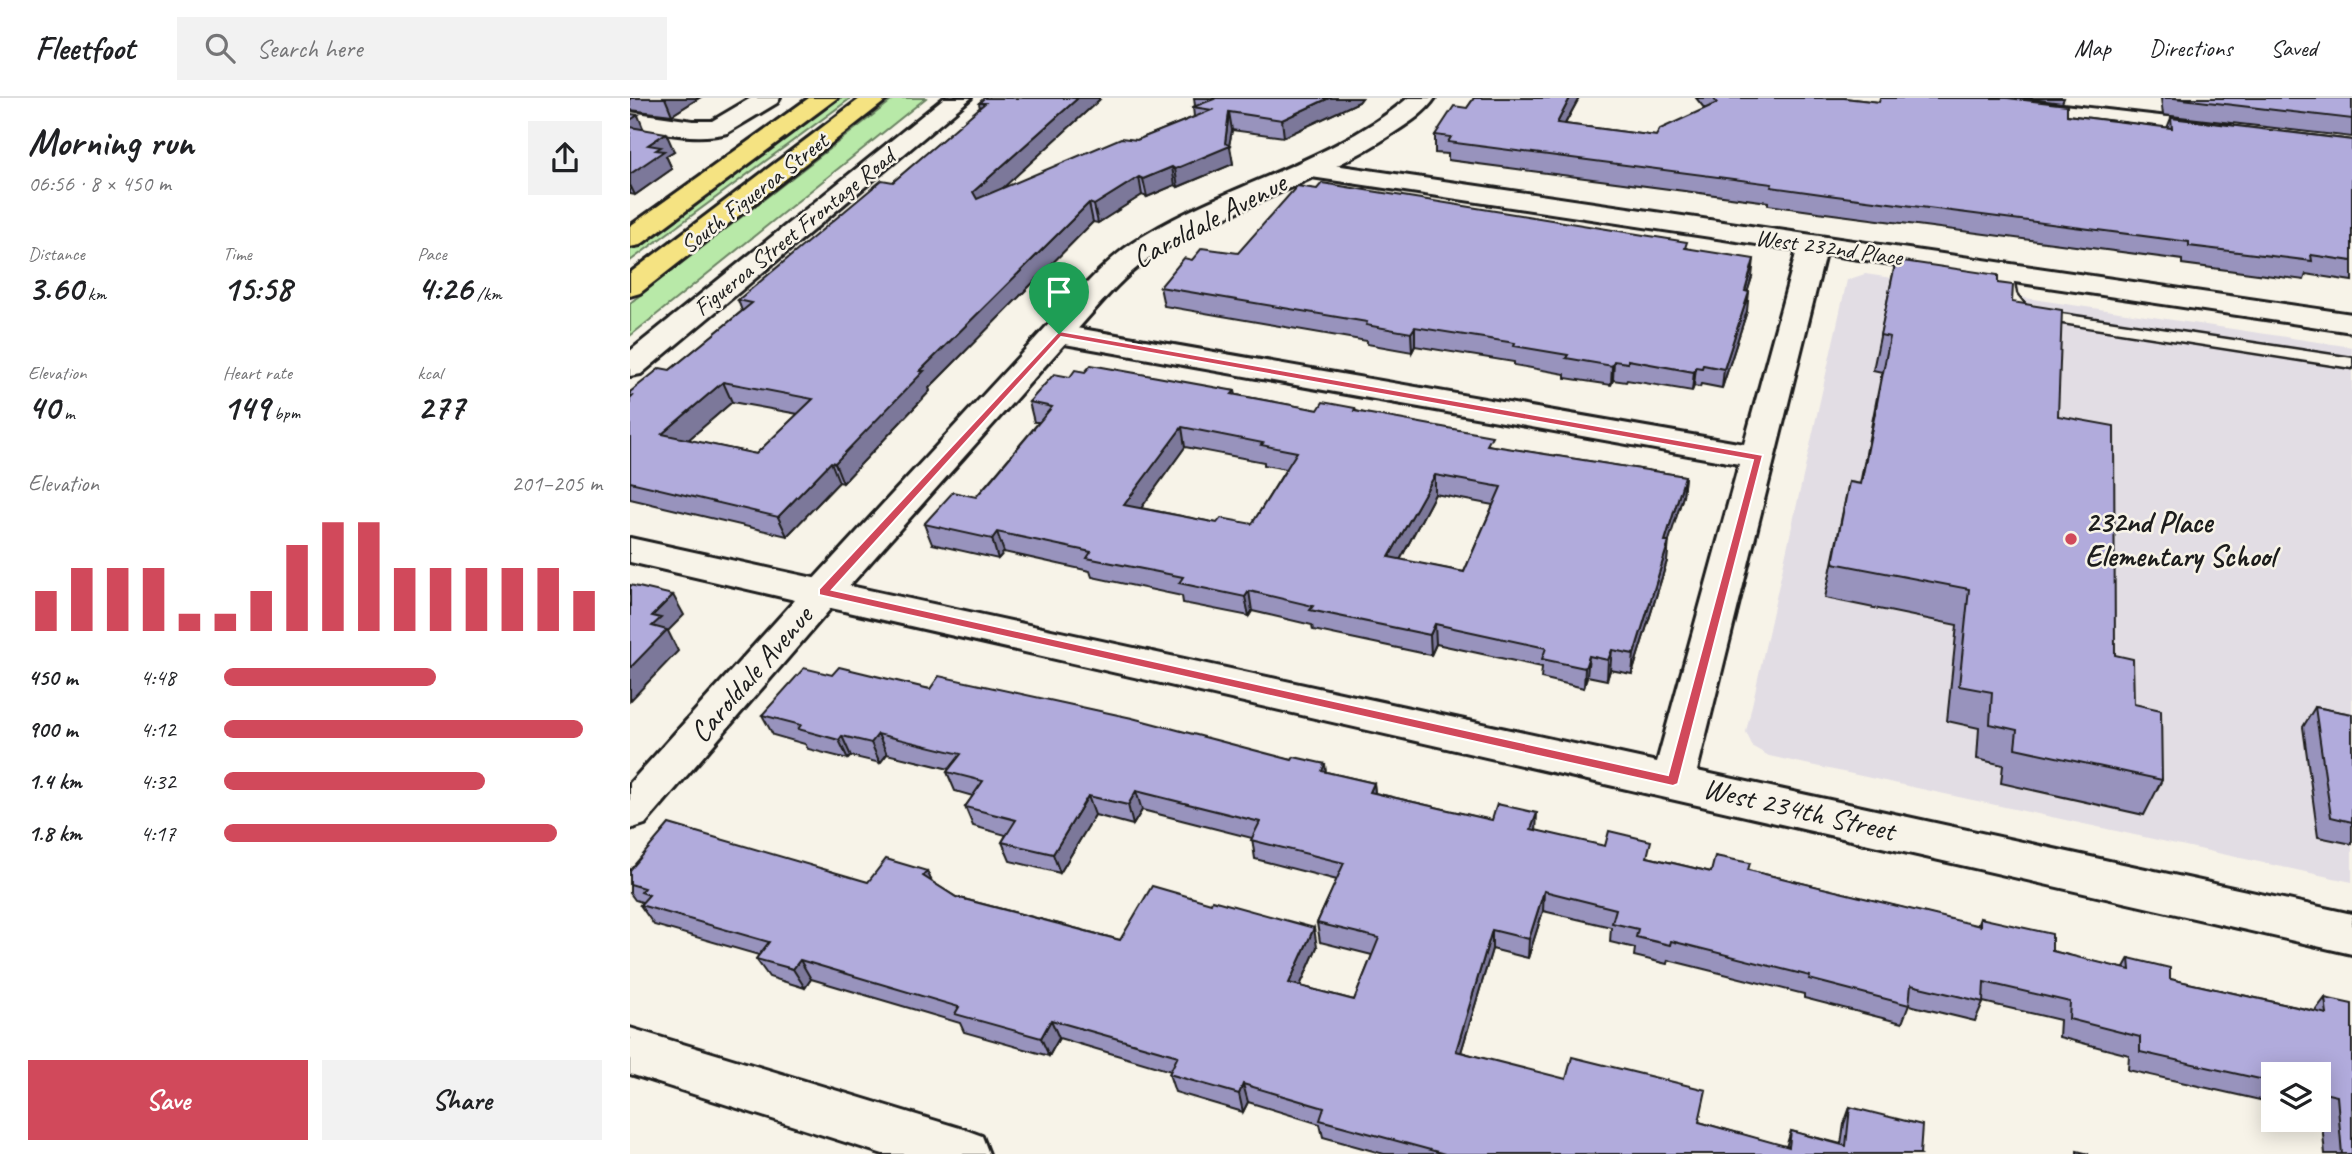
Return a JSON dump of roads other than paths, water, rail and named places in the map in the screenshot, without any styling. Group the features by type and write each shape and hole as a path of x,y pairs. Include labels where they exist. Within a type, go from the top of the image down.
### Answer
{"main road":[{"name":"South Figueroa Street","path":"630,239 825,98"},
{"name":"South Figueroa Street","path":"630,287 877,98"}],"street":[{"path":"630,120 693,129 718,128 768,98"},
{"name":"Figueroa Street Frontage Road","path":"630,367 959,98"},
{"name":"Caroldale Avenue","path":"630,812 823,592 1059,334 1100,285 1136,254 1236,200 1307,169 1372,135 1410,111 1423,98"},
{"path":"1940,98 2118,108 2242,134"},
{"name":"West 232nd Place","path":"1307,169 2352,323"},
{"path":"1673,781 1814,244"},
{"path":"1059,334 1759,457"},
{"name":"West 234th Street","path":"630,550 2352,934"},
{"path":"630,1051 963,1154"}],"lane":[{"path":"2004,272 2008,295 2023,313 2352,363"}],"place":[{"name":"232nd Place Elementary School","path":"2071,539"}]}
